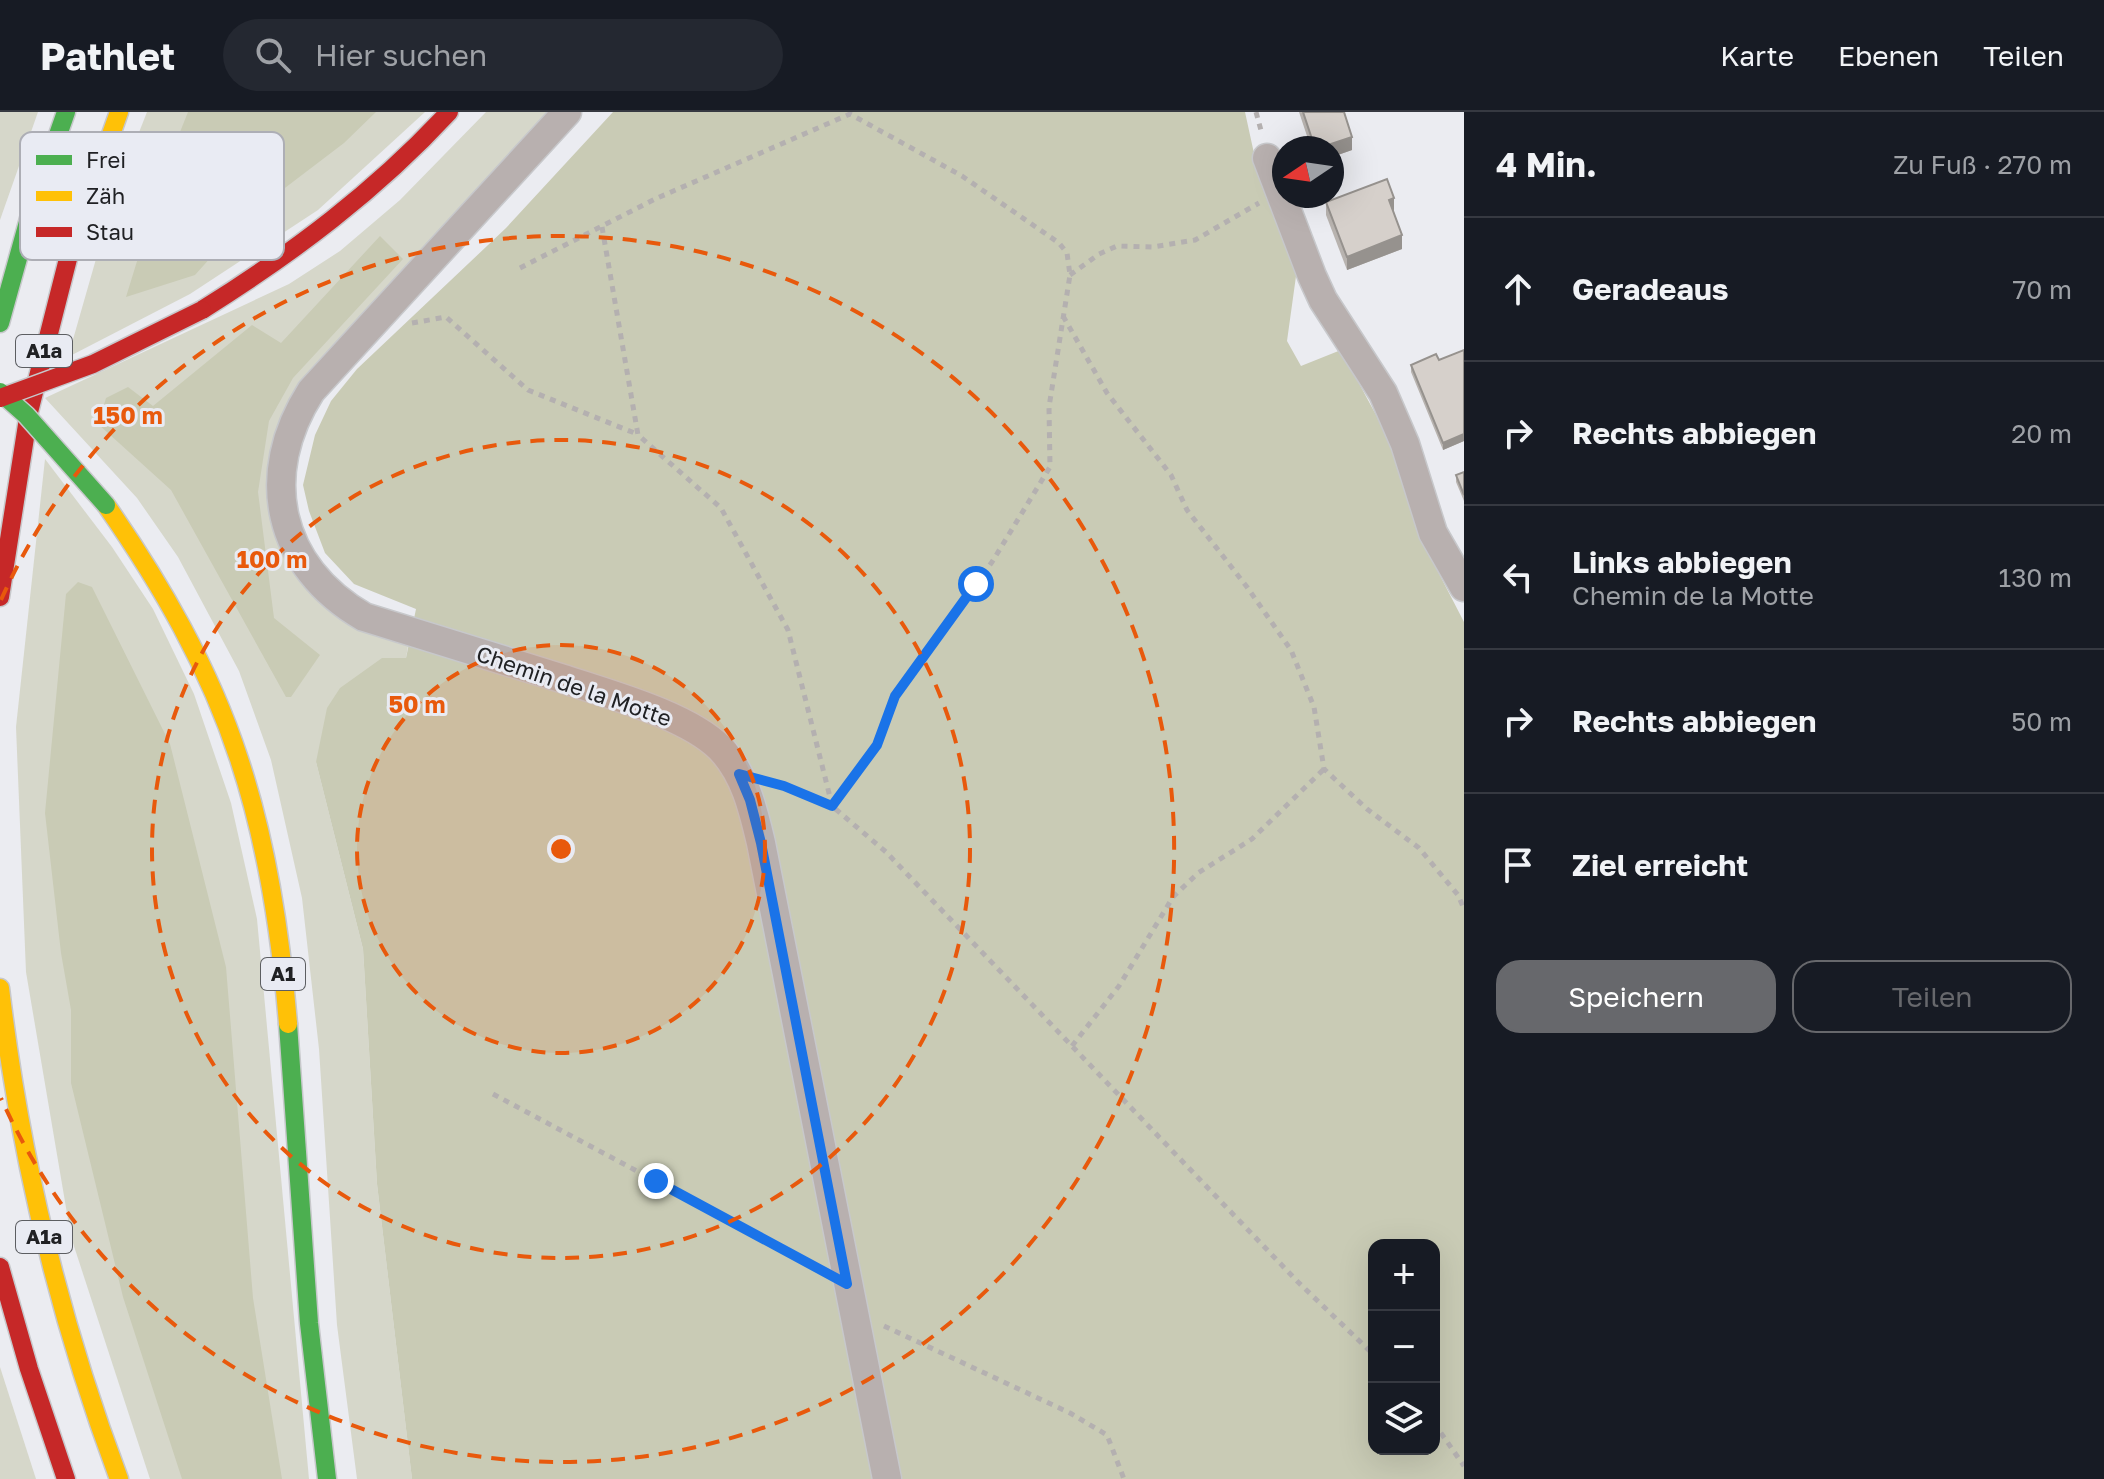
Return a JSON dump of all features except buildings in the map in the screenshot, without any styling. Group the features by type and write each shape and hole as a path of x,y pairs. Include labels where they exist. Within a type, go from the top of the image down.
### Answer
{"highway":[{"name":"A1a","path":"59,132 66,112"},
{"name":"A1a","path":"112,132 119,112"},
{"name":"A1a","path":"284,259 341,216 449,112"},
{"name":"A1a","path":"0,323 20,251"},
{"name":"A1a","path":"0,597 18,469 38,373 69,260"},
{"name":"A1a","path":"0,395 93,364 202,310 282,260"},
{"name":"A1","path":"0,395 35,425 106,505 140,552 177,614 209,679 235,747 255,816 270,888 286,997 309,1322 327,1479"},
{"name":"A1a","path":"0,988 18,1117 44,1236 77,1354 119,1479"},
{"name":"A1a","path":"0,1267 29,1369 66,1479"}],"street":[{"name":"Chemin de la Motte","path":"567,112 311,391 287,439 282,474 285,513 296,549 308,570 332,596 364,617 610,694 692,728 722,750 739,774 750,800 761,843 887,1479"},
{"path":"1267,158 1272,170"},
{"path":"1287,208 1323,300 1363,358 1394,415 1433,533 1464,587"}],"path":[{"path":"520,268 655,199 850,114 962,176 1059,243 1067,253 1070,275 1049,407 1050,467 992,562 895,696 877,745 832,806"},
{"path":"1070,275 1099,254 1117,246 1153,247 1195,240 1272,195"},
{"path":"602,226 638,435"},
{"path":"379,316 404,324 446,317 528,390 638,435 721,508 788,630 832,806"},
{"path":"1063,316 1107,393 1171,475 1187,510 1291,650 1314,707 1324,769 1367,809 1419,848 1458,895 1464,909"},
{"path":"1072,1046 1119,986 1173,897 1198,873 1252,839 1324,769"},
{"path":"739,774 784,786 832,806 886,852 1298,1282 1368,1349"},
{"path":"493,1094 850,1297 1107,1435 1124,1479"},
{"path":"1440,1432 1464,1466"}],"shaded area":[{"path":"0,112 38,112 31,132 20,132 20,163 0,220"},
{"path":"147,112 425,112 318,210 284,232 284,132 139,132"},
{"path":"486,112 549,112 307,373 279,422 271,455 274,509 283,545 296,574 409,640 406,658 316,762 363,949 377,1184 412,1479 357,1479 337,1325 319,1049 302,898 271,760 239,671 178,557 137,498 45,398 289,284 340,251 400,200"},
{"path":"96,260 242,260 190,294 68,357"},
{"path":"45,459 112,547 153,609 194,694 231,803 257,919 309,1479 150,1479 71,1237 26,972 16,727"},
{"path":"0,1367 36,1479 0,1479"}],"green space":[{"path":"188,112 376,112 344,143 284,189 284,132 180,132"},
{"path":"613,112 1245,112 1255,158 1297,269 1287,341 1301,366 1341,350 1389,439 1418,533 1464,622 1464,1479 412,1479 377,1184 363,949 316,762 327,708 340,688 382,658 406,658 416,609 354,584 325,553 309,511 303,485 315,435 331,401 357,369 506,228"},
{"path":"380,236 403,259 293,378 269,421 258,492 274,618 320,655 291,697 286,697 171,490 98,424 106,398 128,387 153,406 252,325 281,343"},
{"path":"137,260 208,260 195,275 126,297"},
{"path":"78,582 92,587 170,744 226,967 253,1298 282,1479 182,1479 123,1297 71,1083 71,1010 61,953 45,813 66,594"}],"traffic: fast":[{"path":"59,132 66,112"},
{"path":"0,323 20,251"},
{"path":"0,392 26,415 106,505"},
{"path":"288,1024 309,1323 327,1479"}],"traffic: slow":[{"path":"112,132 119,112"},
{"path":"106,505 182,627 213,692 239,759 271,890 288,1024"},
{"path":"0,988 19,1114 44,1237 78,1359 119,1479"}],"traffic: jam":[{"path":"284,255 363,194 449,112"},
{"path":"0,597 29,412 68,260"},
{"path":"202,310 277,260"},
{"path":"0,398 93,364 202,310"},
{"path":"0,1267 29,1369 66,1479"}],"route":[{"path":"656,1181 847,1284 761,843 750,800 739,774 784,786 832,806 877,745 895,696 976,584"}]}
